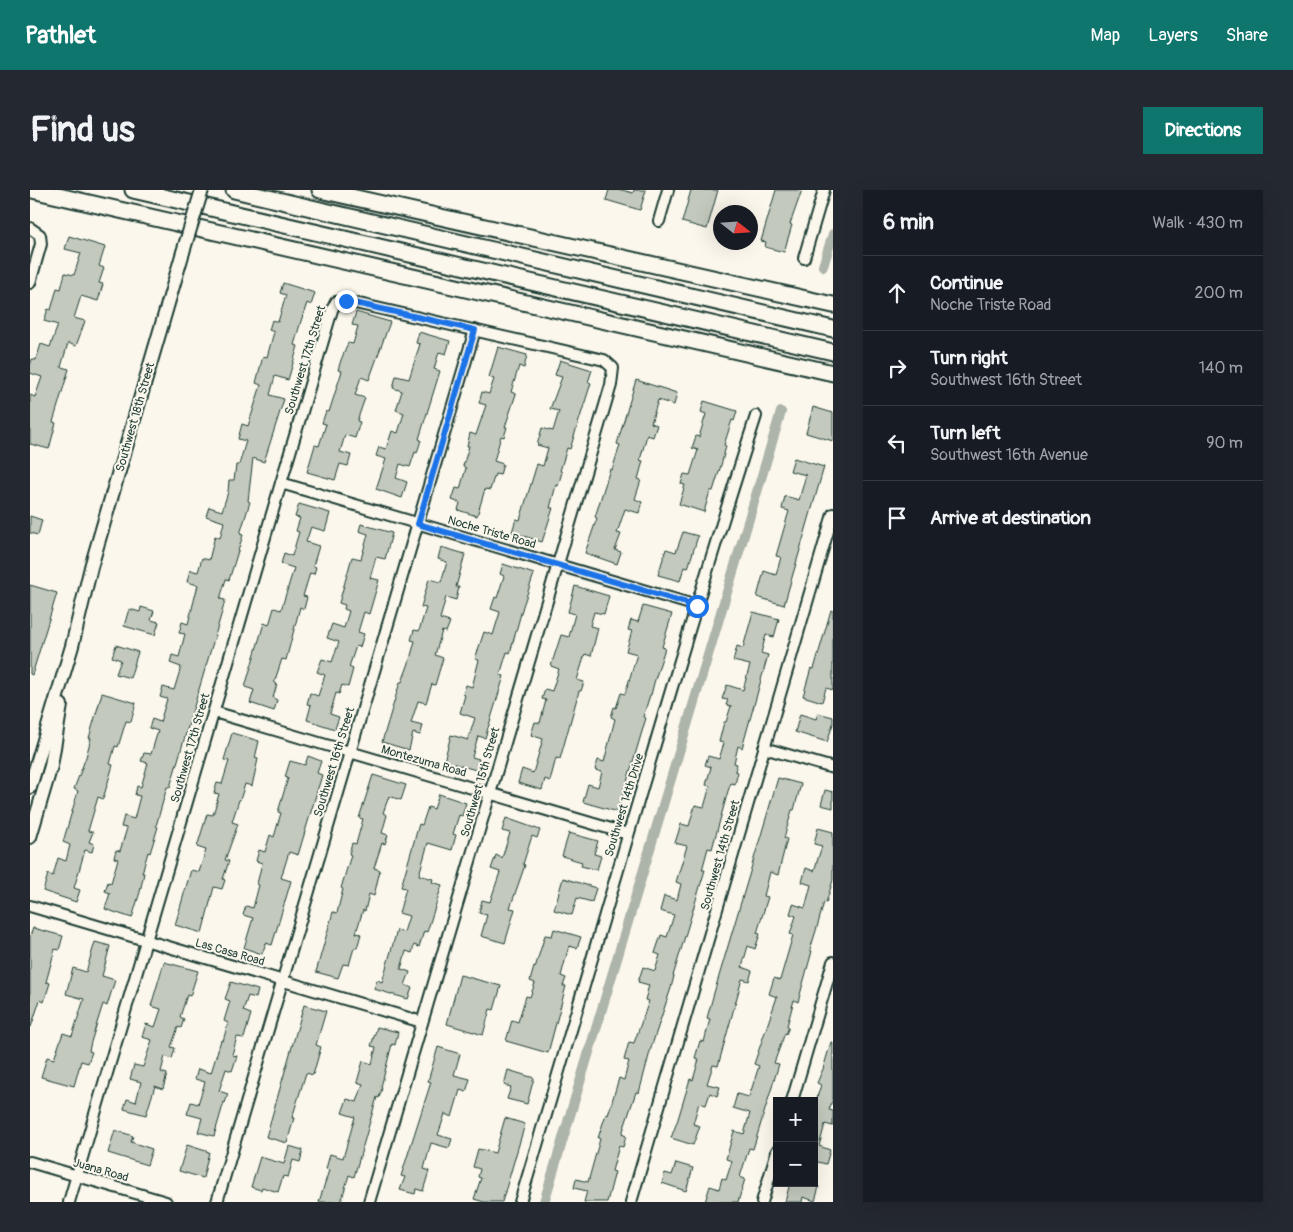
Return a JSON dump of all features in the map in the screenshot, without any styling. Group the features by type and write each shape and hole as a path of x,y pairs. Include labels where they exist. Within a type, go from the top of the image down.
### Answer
{"highway":[{"path":"32,190 833,372"},
{"path":"133,190 833,352"},
{"path":"234,190 833,329"},
{"path":"320,190 833,305"}],"main road":[{"name":"Southwest 18th Street","path":"30,787 72,646 91,566 202,190"},
{"name":"Southwest 18th Street","path":"30,837 51,766 72,646"}],"street":[{"path":"659,221 668,190"},
{"path":"804,258 824,190"},
{"path":"30,228 40,235 42,244 30,283"},
{"name":"Southwest 17th Street","path":"69,1202 332,310 336,302 346,301 475,330"},
{"name":"Southwest 15th Street","path":"369,1202 611,385 613,368 604,360 475,330"},
{"name":"Southwest 16th Street","path":"217,1202 475,330"},
{"name":"Southwest 14th Drive","path":"520,1202 628,834 756,416"},
{"name":"Noche Triste Road","path":"281,483 697,606"},
{"name":"Southwest 14th Street","path":"631,1202 833,514"},
{"name":"Montezuma Road","path":"214,712 628,834"},
{"path":"764,748 833,768"},
{"name":"Las Casa Road","path":"30,906 422,1022"},
{"path":"793,1097 833,962"},
{"name":"Juana Road","path":"30,1162 166,1202"},
{"path":"762,1202 773,1165"}],"building":[{"path":"609,190 622,190 633,193 634,190 646,190 640,210 606,200"},
{"path":"691,190 718,190 707,229 682,222"},
{"path":"776,190 802,190 790,224 792,225 784,252 765,247 766,242 761,241"},
{"path":"69,236 105,247 99,266 104,268 99,283 103,284 98,301 81,296 74,318 85,321 76,346 68,343 61,367 69,369 53,422 56,423 49,449 30,444 30,395 35,397 42,377 30,373 30,366 32,359 36,360 41,344 50,347 58,325 44,321 48,309 51,310 57,288 61,289 65,273 74,275 81,253 65,249"},
{"path":"283,283 315,293 311,305 307,303 301,321 294,345 298,346 288,380 275,376 270,395 284,399 264,462 253,458 248,501 250,502 240,534 243,535 229,580 226,579 220,599 225,600 222,612 170,787 167,787 156,826 158,827 142,873 144,873 140,892 132,918 105,909 110,893 105,891 108,882 111,883 118,859 114,858 116,850 120,851 127,828 121,827 124,816 134,819 140,796 135,795 137,786 141,787 148,763 141,761 144,753 151,754 158,731 149,728 152,719 160,722 167,699 160,697 163,687 174,690 181,667 170,663 172,655 179,657 185,634 179,633 182,622 188,624 198,585 187,582 190,570 198,572 202,558 209,560 215,536 220,538 224,522 206,516 209,507 222,511 228,492 229,480 234,480 236,465 239,465 246,441 238,439 242,424 248,426 261,385 256,383 263,356 267,357 274,332 269,330 272,320 278,322 286,295 280,293"},
{"path":"356,312 390,322 369,380 361,377 355,395 365,398 357,421 360,422 355,438 345,435 340,452 351,455 348,466 340,464 335,480 307,472 315,445 319,446 326,424 322,423 326,411 329,412 342,371 338,370 341,360 348,343 353,344 358,326 352,325"},
{"path":"419,332 450,341 446,354 439,352 434,369 440,371 419,439 421,440 417,453 415,452 410,467 400,464 396,478 407,482 402,498 376,489 386,459 376,456 379,447 386,449 392,431 398,433 404,413 396,410 402,391 393,388 396,376 409,379 420,344 416,343"},
{"path":"498,347 527,355 524,368 519,366 511,392 516,394 505,427 507,427 504,437 501,436 494,461 503,464 500,475 495,474 490,490 485,489 477,516 458,510 460,503 452,500 456,488 460,489 466,468 463,466 469,446 467,446 470,433 476,435 486,405 479,403 482,392 489,394 494,379 489,377"},
{"path":"560,360 592,370 588,382 591,383 570,449 567,448 560,471 562,472 558,486 556,485 550,508 553,508 542,542 512,532 516,519 520,520 537,464 543,466 548,448 537,445 542,428 553,431 559,411 550,409 562,377 555,375"},
{"path":"636,380 677,393 674,405 658,400 651,423 657,425 653,437 647,435 640,460 643,461 638,479 641,480 635,499 642,502 639,513 625,509 617,533 621,534 615,550 621,552 617,564 585,553 597,518 595,517 610,469 612,470 620,445 617,444"},
{"path":"704,401 737,411 724,445 726,446 713,491 710,491 704,512 679,504 685,485 681,484 684,474 690,475 698,450 692,448 696,436 699,437 706,414 701,412"},
{"path":"813,407 833,413 833,441 806,433"},
{"path":"794,458 824,467 784,605 757,597 764,571 776,575 781,557 776,556 789,511 782,509 785,496 799,500 806,475 790,471"},
{"path":"299,504 330,513 325,531 311,527 306,542 319,546 313,566 316,567 314,574 310,573 303,596 307,597 304,609 300,607 286,660 282,659 274,683 277,684 273,698 277,700 274,711 250,703 254,690 245,687 264,623 269,625 274,608 281,610 294,568 281,564 284,553 292,556 299,532 296,531 300,518 295,517"},
{"path":"30,516 42,520 38,535 30,533"},
{"path":"361,524 392,533 385,559 376,557 370,578 379,580 369,614 364,612 358,632 364,634 360,647 356,646 349,667 353,669 348,687 342,685 339,694 336,693 330,714 339,717 335,729 307,720 311,705 307,704 310,693 318,696 325,675 317,672 322,659 332,662 339,642 327,638 332,624 344,628 349,611 344,609 345,605 339,603 352,557 361,559 368,534 359,531"},
{"path":"683,532 698,536 688,568 684,567 680,581 658,575 666,549 676,552"},
{"path":"441,547 465,554 456,587 459,587 456,600 446,597 440,619 450,622 446,632 442,631 435,655 443,658 435,685 432,684 426,703 418,701 411,723 423,726 420,735 413,733 409,750 382,742 400,682 402,682 409,663 415,641 411,640 414,630 419,631 426,608 421,607 429,579 441,582 447,562 438,559"},
{"path":"503,564 534,574 510,653 507,652 500,675 504,676 485,738 478,736 472,757 479,759 476,770 444,761 451,735 468,740 475,718 460,713 465,695 463,694 466,685 472,687 479,660 475,659 484,632 493,635 500,612 491,609 495,597 497,598 504,576 500,574"},
{"path":"30,585 57,593 32,675 30,674"},
{"path":"575,586 609,596 604,614 594,612 590,626 598,628 591,656 585,654 577,680 584,682 581,691 579,691 560,759 556,758 550,781 545,779 542,790 518,783 522,769 533,773 543,739 531,735 535,722 540,723 546,700 542,699 545,689 552,691 559,669 551,666 561,635 569,637 575,614 568,612"},
{"path":"643,606 672,614 662,647 665,648 643,717 646,718 618,812 583,802 588,784 598,787 602,772 595,770 598,760 604,762 615,719 611,717 614,707 616,708 621,693 625,694 637,654 626,651 632,631 628,630 631,620 638,622"},
{"path":"141,607 154,611 151,620 159,622 155,635 124,626 129,609 140,612"},
{"path":"831,610 833,611 833,690 826,688 822,702 803,696 811,668 814,669"},
{"path":"753,612 779,619 774,637 766,635 761,653 768,655 742,748 738,746 734,763 737,764 735,771 738,772 735,784 731,783 728,791 712,849 708,848 702,870 705,870 671,988 651,1048 639,1093 636,1092 622,1134 626,1136 623,1147 619,1146 612,1171 615,1172 607,1202 584,1202 587,1191 574,1188 576,1179 588,1182 600,1139 598,1138 606,1114 608,1115 619,1078 624,1080 629,1061 624,1060 629,1042 634,1043 649,1001 645,1000 649,985 638,982 643,967 655,971 660,955 655,953 661,935 667,937 674,915 660,911 664,896 677,900 681,884 676,882 687,846 675,843 681,824 689,826 695,805 704,807 710,786 706,785 711,767 705,765 708,756 719,759 724,743 719,742 724,722 726,722 731,706 726,705 728,700 722,699 727,685 743,690 750,665 733,661 737,646 743,648"},
{"path":"116,645 138,652 130,678 116,674 121,660 112,657"},
{"path":"102,693 136,703 131,722 126,721 118,747 115,746 110,764 113,765 103,799 98,797 88,831 93,832 89,842 94,844 92,852 85,850 74,888 80,890 76,902 43,891 48,874 53,876 58,858 66,861 70,845 63,842 78,791 74,789 86,757 91,738 89,738"},
{"path":"818,713 833,717 833,724 827,742 795,732 800,714 816,719"},
{"path":"232,733 259,741 255,758 258,759 252,786 245,784 232,822 238,824 225,860 229,861 223,879 225,880 222,889 214,887 202,933 175,925 191,870 199,872 206,850 197,847 207,814 213,815 219,794 214,793 217,783 222,784 229,761 224,760"},
{"path":"308,756 321,761 317,773 322,775 298,855 289,852 281,878 291,881 272,945 266,943 262,954 244,948 253,918 243,915 246,906 253,908 262,863 256,861 259,850 265,852 270,835 274,837 281,813 278,812 288,778 285,777 290,761 305,765"},
{"path":"373,775 406,785 401,800 389,796 383,813 387,815 382,833 388,835 385,844 382,843 374,868 380,870 374,896 369,894 365,911 363,910 356,933 361,934 357,948 354,948 349,965 343,964 338,978 316,972 333,912 337,913 343,889 341,888 351,855 349,854 352,843 356,844 363,819 359,818"},
{"path":"778,778 801,784 784,838 787,839 778,875 770,872 764,896 768,897 757,933 760,934 755,949 748,946 742,967 752,971 749,981 742,979 718,1066 713,1065 707,1084 720,1087 717,1096 710,1093 706,1105 699,1103 693,1124 700,1126 693,1145 671,1138 690,1079 693,1080 699,1059 695,1058 700,1041 704,1042 710,1019 707,1018 714,993"},
{"path":"825,790 833,792 833,808 821,805"},
{"path":"439,794 466,803 462,816 459,815 453,834 456,835 452,850 428,843 419,875 433,879 432,882 442,885 427,932 424,931 419,947 414,945 412,953 406,951 401,969 410,972 405,985 412,988 408,999 374,989 377,980 382,982 397,930 404,932 409,916 399,913 406,888 401,887 419,824 422,825 428,807 434,809"},
{"path":"506,818 540,830 537,838 532,836 523,864 525,865 510,908 515,909 505,943 481,936 487,915 479,913 482,900 490,902 500,872 491,869 496,855 502,858 510,833 502,831"},
{"path":"818,828 833,832 833,880 826,903 824,902 810,950 812,951 798,1002 794,1000 787,1026 789,1027 774,1063 779,1064 753,1149 749,1148 740,1177 745,1179 738,1202 705,1202 710,1186 719,1189 722,1178 726,1180 732,1161 726,1159 734,1131 744,1134 750,1113 733,1108 737,1094 749,1097 759,1066 754,1064 777,997 769,994 774,978 780,980 793,935 790,934 796,916 790,914 793,904 805,908 811,885 802,882 806,868 814,871 822,846 814,844"},
{"path":"569,833 598,841 594,854 601,856 597,870 581,866 582,862 562,856"},
{"path":"563,878 596,888 592,902 577,898 572,915 554,910"},
{"path":"33,928 63,936 59,950 55,949 46,982 50,983 44,1002 40,1000 30,1027 30,936"},
{"path":"554,929 581,937 577,948 569,946 561,976 566,978 563,986 566,986 548,1053 506,1041 512,1020 518,1022 526,996 530,997 535,983 530,981 545,935 552,936"},
{"path":"95,942 110,946 102,976 115,980 107,1006 103,1004 91,1042 89,1051 92,1052 88,1063 81,1061 74,1086 41,1077 47,1057 54,1059 63,1033 72,1036 84,999 66,994 73,968 86,972"},
{"path":"164,962 198,971 190,996 187,995 180,1017 184,1019 181,1028 178,1027 171,1047 175,1048 172,1059 165,1056 161,1072 167,1074 163,1089 155,1086 146,1115 124,1109 127,1099 136,1102 141,1082 130,1079 134,1065 143,1067 152,1040 142,1037 146,1024 155,1027 161,1009 151,1006"},
{"path":"460,975 501,986 494,1010 490,1009 483,1035 447,1024"},
{"path":"231,982 258,990 256,998 248,996 243,1011 251,1014 244,1038 237,1037 232,1055 237,1056 232,1071 226,1069 219,1091 228,1094 214,1136 198,1132 202,1118 187,1114 191,1102 198,1104 205,1082 195,1079 198,1069 211,1073 221,1040 223,1041 228,1023 224,1021 230,1001 225,999"},
{"path":"304,1005 326,1011 316,1045 321,1047 313,1075 306,1073 292,1118 294,1118 287,1143 266,1137"},
{"path":"377,1027 398,1032 395,1045 392,1044 382,1088 379,1098 377,1097 354,1177 349,1175 341,1202 319,1202 329,1170 326,1169 330,1154 343,1158 355,1117 342,1113 347,1099 357,1102 363,1084 357,1082 363,1061 372,1064 376,1047 371,1046"},
{"path":"831,1042 833,1042 833,1098 829,1110 833,1111 833,1126 825,1124 819,1146 830,1150 826,1164 818,1162 817,1097 821,1085 817,1083"},
{"path":"438,1047 460,1054 454,1075 470,1079 466,1092 460,1090 452,1117 445,1114 438,1135 452,1139 449,1148 431,1143 424,1169 429,1171 423,1191 416,1189 415,1194 400,1190 405,1177 401,1176 431,1082 428,1081"},
{"path":"508,1070 534,1078 527,1104 507,1099 511,1087 504,1085"},
{"path":"505,1118 525,1124 502,1202 484,1202 474,1199 481,1178 478,1177 480,1169 473,1167 478,1149 495,1153"},
{"path":"115,1130 133,1136 131,1142 152,1149 147,1165 108,1153"},
{"path":"187,1145 209,1152 203,1178 179,1171"},
{"path":"289,1146 303,1150 300,1162 293,1160 288,1177 283,1176 278,1192 262,1187 261,1190 251,1187 260,1157 284,1164"},
{"path":"676,1163 693,1168 686,1191 662,1183 665,1173 672,1175"},
{"path":"789,1187 819,1187 815,1201 803,1197 802,1202 785,1202"}],"waterway":[{"path":"823,266 833,234"},
{"path":"544,1202 781,412"}],"route":[{"path":"346,301 475,330 418,524 697,606"}]}
